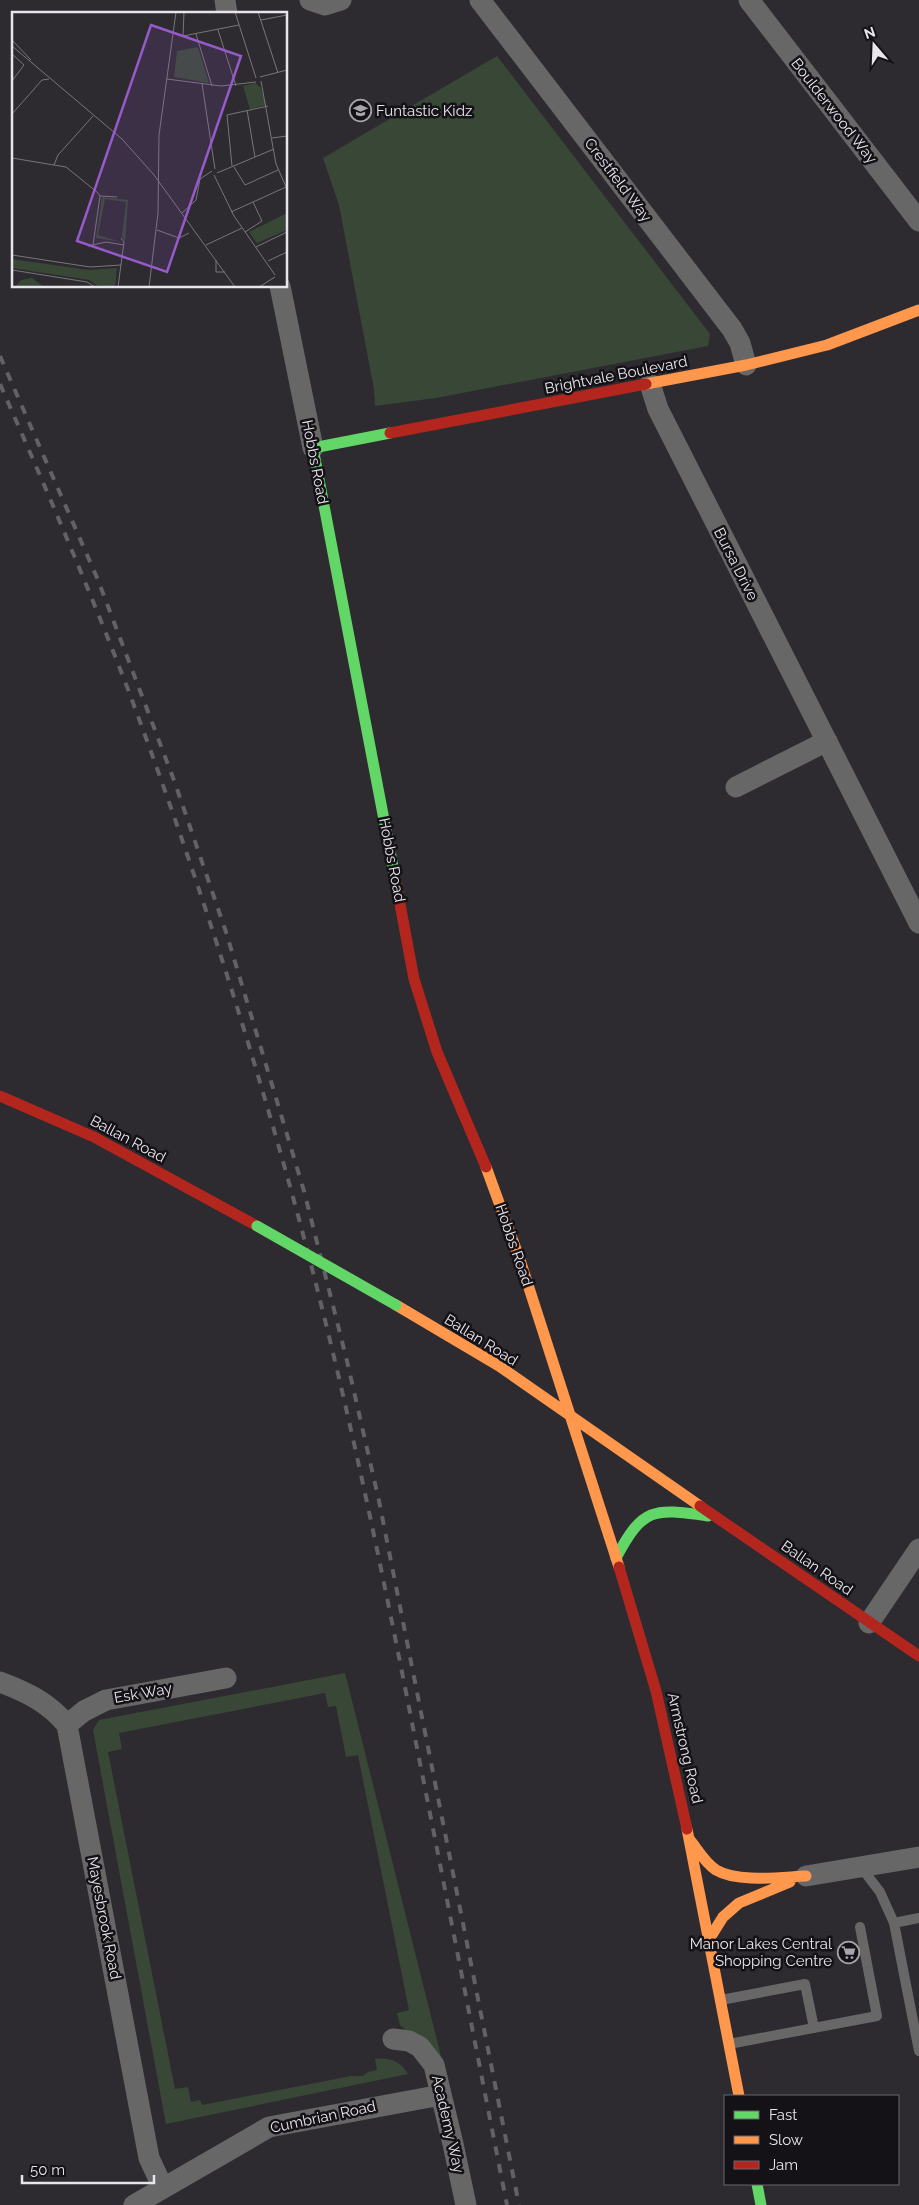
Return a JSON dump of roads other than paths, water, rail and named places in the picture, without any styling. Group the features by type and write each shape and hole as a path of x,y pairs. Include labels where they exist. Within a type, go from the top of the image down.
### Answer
{"street":[{"path":"312,1 325,5 341,0"},
{"name":"Crestfield Way","path":"480,0 732,329 740,343 746,365"},
{"name":"Boulderwood Way","path":"749,0 919,221"},
{"name":"Hobbs Road","path":"280,288 414,979 437,1052 474,1136 502,1208 570,1415"},
{"name":"Brightvale Boulevard","path":"312,448 746,365 827,345 919,310"},
{"name":"Bursa Drive","path":"650,384 658,409 919,923"},
{"path":"736,787 827,742"},
{"name":"Ballan Road","path":"0,1096 94,1137 257,1226 499,1366 635,1462 720,1518 919,1656"},
{"name":"Armstrong Road","path":"570,1415 656,1691 689,1839 739,2095"},
{"path":"616,1558 635,1524 655,1512 669,1510 720,1518"},
{"path":"869,1623 919,1549"},
{"name":"Esk Way","path":"67,1725 84,1711 106,1700 226,1678"},
{"path":"0,1682 31,1694 55,1711 67,1725"},
{"name":"Mayesbrook Road","path":"67,1725 149,2158 163,2188"},
{"path":"689,1839 717,1871 739,1876 806,1876"},
{"path":"708,1941 727,1913 735,1906 760,1892 806,1876 919,1857"},
{"name":"Academy Way","path":"393,2039 409,2041 420,2047 434,2065 466,2205"},
{"name":"Cumbrian Road","path":"134,2205 269,2126 441,2095"},
{"path":"757,2185 761,2205"}],"lane":[{"path":"861,1866 880,1892 894,1923 919,2051"},
{"path":"894,1923 919,1918"},
{"path":"728,2044 877,2016 860,1927"},
{"path":"720,2000 805,1984 814,2028"}],"railway":[{"path":"0,356 98,580 175,783 226,932 304,1191 347,1361 379,1501 519,2205"},
{"path":"0,384 82,576 152,753 215,939 291,1190 343,1394 373,1531 507,2205"}],"place":[{"name":"Funtastic Kidz","path":"360,111"},
{"name":"Manor Lakes Central Shopping Centre","path":"848,1953"}]}
